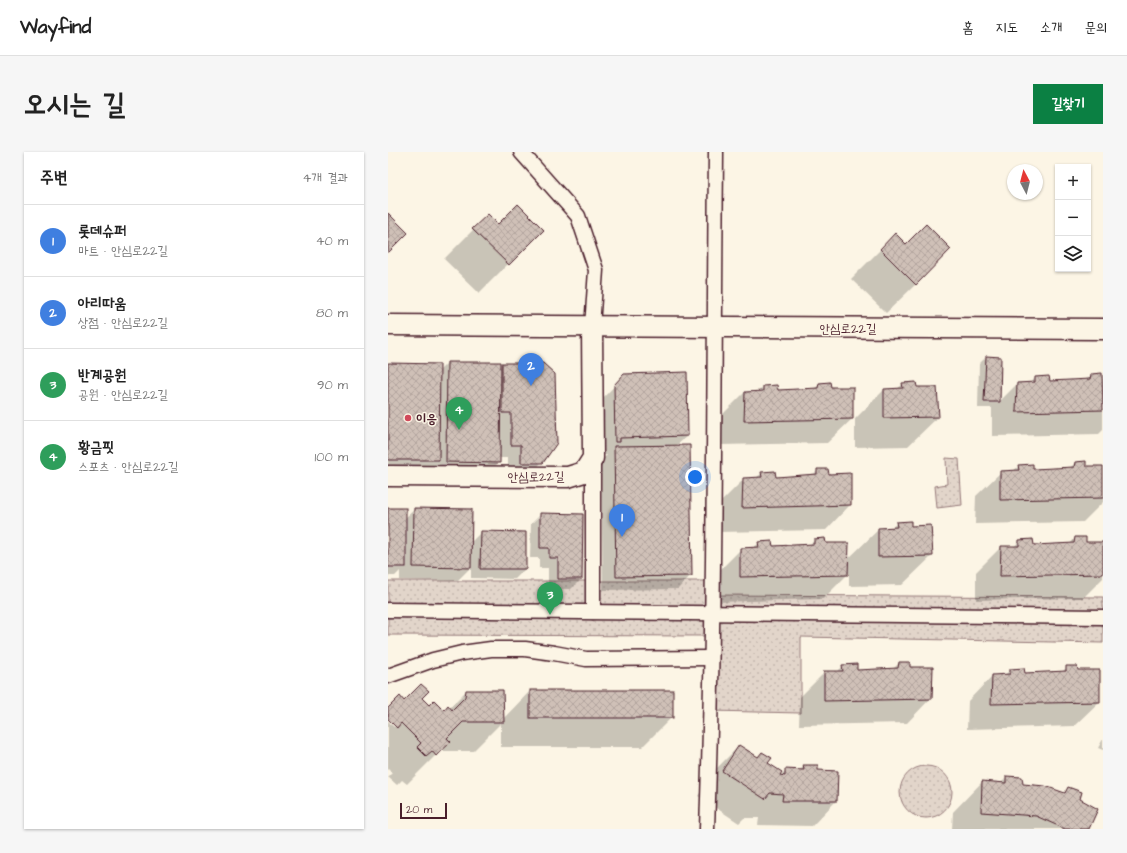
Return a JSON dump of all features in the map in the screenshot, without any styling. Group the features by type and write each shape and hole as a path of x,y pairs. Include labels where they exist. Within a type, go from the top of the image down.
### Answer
{"main road":[{"name":"안심로22길","path":"388,325 1103,329"},
{"path":"592,327 593,458"},
{"name":"안심로22길","path":"388,476 568,476 584,472 593,458"}],"street":[{"path":"521,152 578,216 596,270 592,327"},
{"path":"706,829 711,711 716,327 716,152"},
{"path":"593,458 593,612"},
{"path":"388,610 1103,617"},
{"path":"388,676 433,660 462,653 490,649 525,649 586,659 711,658"}],"shaded area":[{"path":"946,458 959,459 962,505 937,508 935,486 947,484"},
{"path":"388,581 712,581 712,595 1103,597 1103,643 801,637 801,713 711,711 711,636 388,635"},
{"path":"926,766 936,768 944,774 950,782 952,792 950,802 944,810 936,816 926,818 916,816 908,810 902,802 900,792 902,782 908,774 916,768"}],"building":[{"path":"518,204 544,230 509,265 472,229 488,214 498,224"},
{"path":"388,213 408,233 388,253"},
{"path":"926,224 951,249 916,285 880,249 895,233 906,244"},
{"path":"986,356 1001,357 1000,402 984,402"},
{"path":"447,362 501,362 500,463 446,462"},
{"path":"388,363 440,364 439,460 388,460"},
{"path":"502,363 543,363 555,374 557,443 543,463 521,463 521,445 511,445 511,413 502,413"},
{"path":"687,372 688,436 620,438 620,442 615,442 614,385 624,374"},
{"path":"1102,373 1103,410 1016,412 1017,383 1035,382 1035,377 1049,376 1050,381 1090,379 1091,374"},
{"path":"830,382 831,387 853,387 853,419 744,421 745,392 763,391 763,386 777,385 778,390 818,388 819,383"},
{"path":"916,382 917,387 937,387 939,417 884,418 884,389 903,388 902,383"},
{"path":"690,445 692,576 616,577 614,446"},
{"path":"1086,461 1086,466 1103,466 1103,498 1000,500 1000,471 1019,470 1018,465 1033,464 1033,469 1074,467 1075,462"},
{"path":"817,469 828,469 829,474 851,473 851,505 742,508 743,478 762,477 761,472 775,471 776,477 817,474"},
{"path":"388,508 406,508 406,567 388,567"},
{"path":"414,508 472,509 471,568 413,567"},
{"path":"540,513 583,514 582,579 558,579 558,558 549,558 549,548 540,548"},
{"path":"911,521 911,526 931,525 933,556 878,557 878,528 897,527 896,522"},
{"path":"481,531 526,532 526,569 480,569"},
{"path":"1075,537 1086,537 1086,542 1103,542 1103,574 1000,576 1001,546 1019,546 1019,540 1033,539 1034,545 1074,543"},
{"path":"825,538 826,543 849,543 848,575 740,577 740,548 759,547 758,542 772,541 773,546 814,544 814,539"},
{"path":"899,662 910,662 910,667 933,667 932,699 824,701 824,671 843,671 842,665 857,664 857,670 898,668"},
{"path":"1066,666 1077,666 1078,670 1100,670 1100,702 991,704 992,675 1010,674 1010,669 1024,668 1025,673 1066,671"},
{"path":"421,684 429,691 422,698 429,705 434,700 444,710 448,705 452,710 465,697 466,690 503,690 504,722 463,722 447,738 451,742 436,756 432,751 426,756 417,747 421,743 401,723 397,728 388,719 388,708 400,696 404,701"},
{"path":"530,690 673,690 673,718 530,718"},
{"path":"739,745 758,757 762,752 772,758 768,763 782,772 780,775 785,776 785,769 804,770 803,765 818,765 818,770 838,771 837,801 782,801 783,794 770,793 765,799 722,771"},
{"path":"1006,776 1022,777 1023,784 1045,786 1065,793 1068,787 1082,792 1080,799 1098,809 1089,829 1065,829 1036,816 981,812 982,781 1006,783"}],"place":[{"name":"아리따움","path":"531,386"},
{"name":"이응","path":"408,418"},
{"name":"황금핏","path":"459,430"},
{"name":"롯데슈퍼","path":"622,537"},
{"name":"반계공원","path":"550,615"}]}
